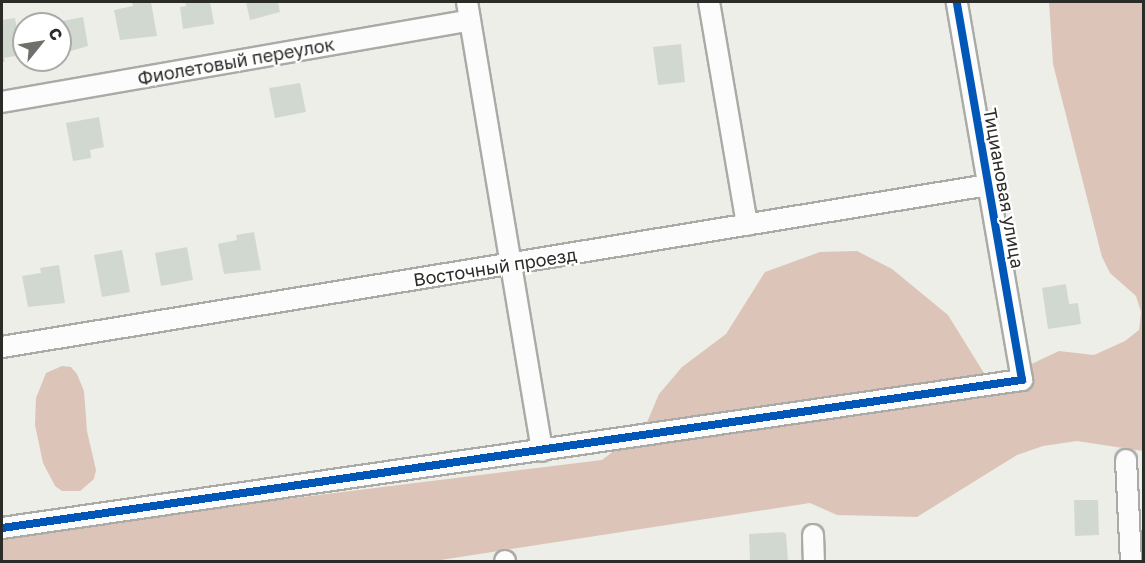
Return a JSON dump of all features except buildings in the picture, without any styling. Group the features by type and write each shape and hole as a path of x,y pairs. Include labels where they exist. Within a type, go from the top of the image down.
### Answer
{"street":[{"path":"709,2 747,225"},
{"name":"Тициановая улица","path":"542,451 1022,380 957,2"},
{"path":"2,528 542,451 468,11"},
{"name":"Фиолетовый переулок","path":"2,102 468,11"},
{"name":"Восточный проезд","path":"2,346 512,265 988,185"},
{"path":"1126,460 1131,561"},
{"path":"813,536 814,561"}],"shaded area":[{"path":"1049,2 1143,2 1143,451 1077,441 1043,446 1017,455 917,517 837,515 810,503 434,561 2,561 2,534 602,460 645,427 659,394 682,367 726,334 765,272 820,252 857,251 892,269 948,315 987,378 1006,376 1059,351 1094,355 1125,341 1139,330 1141,312 1136,296 1110,273 1102,257 1053,64"},
{"path":"62,366 71,367 77,374 84,391 87,431 96,470 94,479 80,491 62,491 55,486 43,463 35,425 36,398 46,373"}],"cycle path":[{"path":"2,528 1022,380 957,2"}]}
